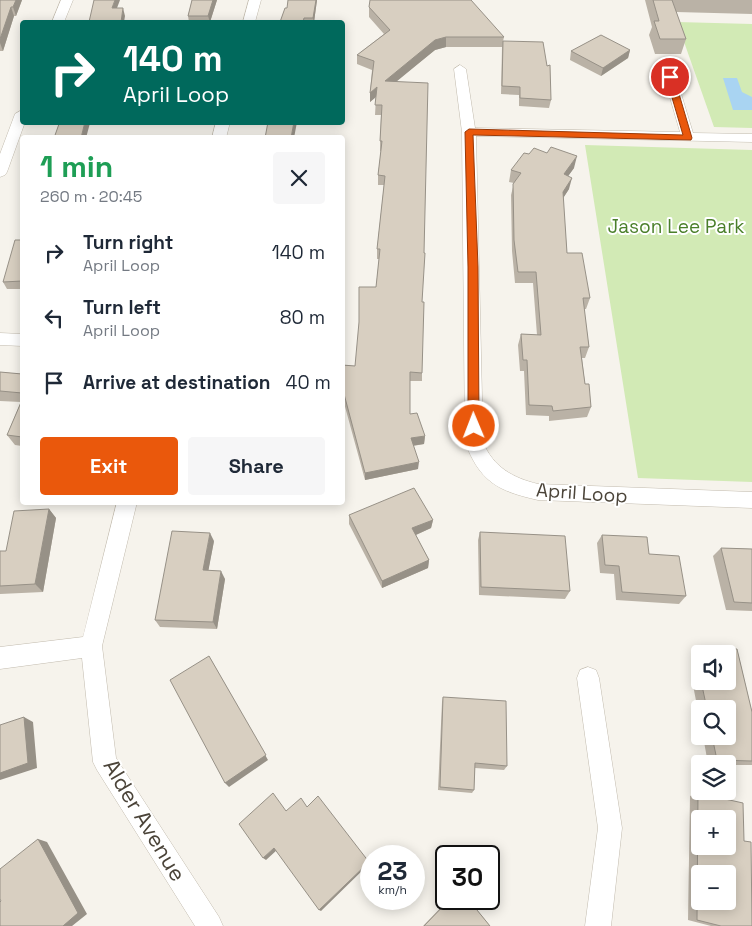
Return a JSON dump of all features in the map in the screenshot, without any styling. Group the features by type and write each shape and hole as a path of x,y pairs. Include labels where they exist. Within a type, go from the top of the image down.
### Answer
{"street":[{"path":"59,20 67,0"},
{"path":"250,20 255,0"},
{"name":"April Loop","path":"460,69 469,132 474,442 485,466 499,478 520,488 538,492 752,500"},
{"path":"670,77 688,138"},
{"path":"0,172 20,119"},
{"path":"469,132 752,138"},
{"path":"0,339 20,340"},
{"name":"Alder Avenue","path":"126,505 91,646 105,762 210,926"},
{"path":"0,658 91,646"},
{"path":"588,678 610,828 598,926"}],"green space":[{"path":"677,22 752,24 752,128 714,127"},
{"name":"Jason Lee Park","path":"585,145 752,150 752,482 638,478"}],"water":[{"path":"723,78 737,78 742,92 752,97 752,110 733,110"}],"building":[{"path":"0,0 16,0 13,7 11,7 0,39"},
{"path":"94,0 115,0 112,8 123,8 121,20 89,20"},
{"path":"192,0 213,0 208,16 188,16"},
{"path":"288,0 316,0 313,18 281,20 285,8 287,8"},
{"path":"370,0 471,0 504,37 446,37 435,40 385,81 428,83 422,373 410,372 410,414 417,413 425,436 411,438 419,462 365,473 345,398 345,365 355,366 359,322 359,287 376,287 380,249 377,249 385,176 378,175 382,141 380,141 382,105 375,105 377,87 370,93 374,61 357,55 390,30 369,7"},
{"path":"653,0 672,0 686,39 660,39 654,21 659,21"},
{"path":"601,35 630,50 603,68 571,51"},
{"path":"503,41 543,42 547,66 550,65 551,100 520,98 520,87 502,86"},
{"path":"59,125 84,125 82,135 55,135"},
{"path":"267,125 293,125 292,135 266,135"},
{"path":"551,147 577,156 564,174 572,178 563,192 567,253 582,253 590,298 583,298 589,347 580,347 585,384 589,384 591,407 553,411 552,406 529,405 527,360 523,360 521,334 541,335 536,272 518,272 514,240 513,184 521,173 511,170 524,153 529,154 534,148 547,153"},
{"path":"15,240 20,240 20,281 3,282"},
{"path":"0,372 20,374 20,393 0,391"},
{"path":"20,405 20,437 7,435"},
{"path":"414,488 433,520 412,528 429,560 382,581 349,515"},
{"path":"49,509 35,584 0,586 0,551 6,551 14,511"},
{"path":"172,531 210,533 203,570 221,571 213,622 155,620"},
{"path":"480,532 565,536 570,591 481,587"},
{"path":"602,535 647,537 649,554 679,556 686,596 622,592 619,566 605,565"},
{"path":"721,548 752,549 752,603 734,602"},
{"path":"737,649 752,712 752,761 736,761 736,755 716,755 714,745 736,745 736,700 705,700 703,690 736,690"},
{"path":"209,656 266,755 225,783 170,680"},
{"path":"443,697 506,701 507,766 475,763 474,790 440,787"},
{"path":"24,717 28,763 0,773 0,725"},
{"path":"273,793 286,811 301,798 307,807 318,796 360,850 360,871 319,910 274,848 263,858 239,824"},
{"path":"698,800 730,800 743,803 744,841 751,842 752,926 721,926 697,920 697,910 736,910 736,865 697,865 698,855 736,855 736,810 698,810"},
{"path":"38,839 78,913 63,926 0,926 0,869"},
{"path":"439,910 477,910 490,926 424,926"}],"route":[{"path":"474,426 473,267 469,132 688,138 670,77"}]}
